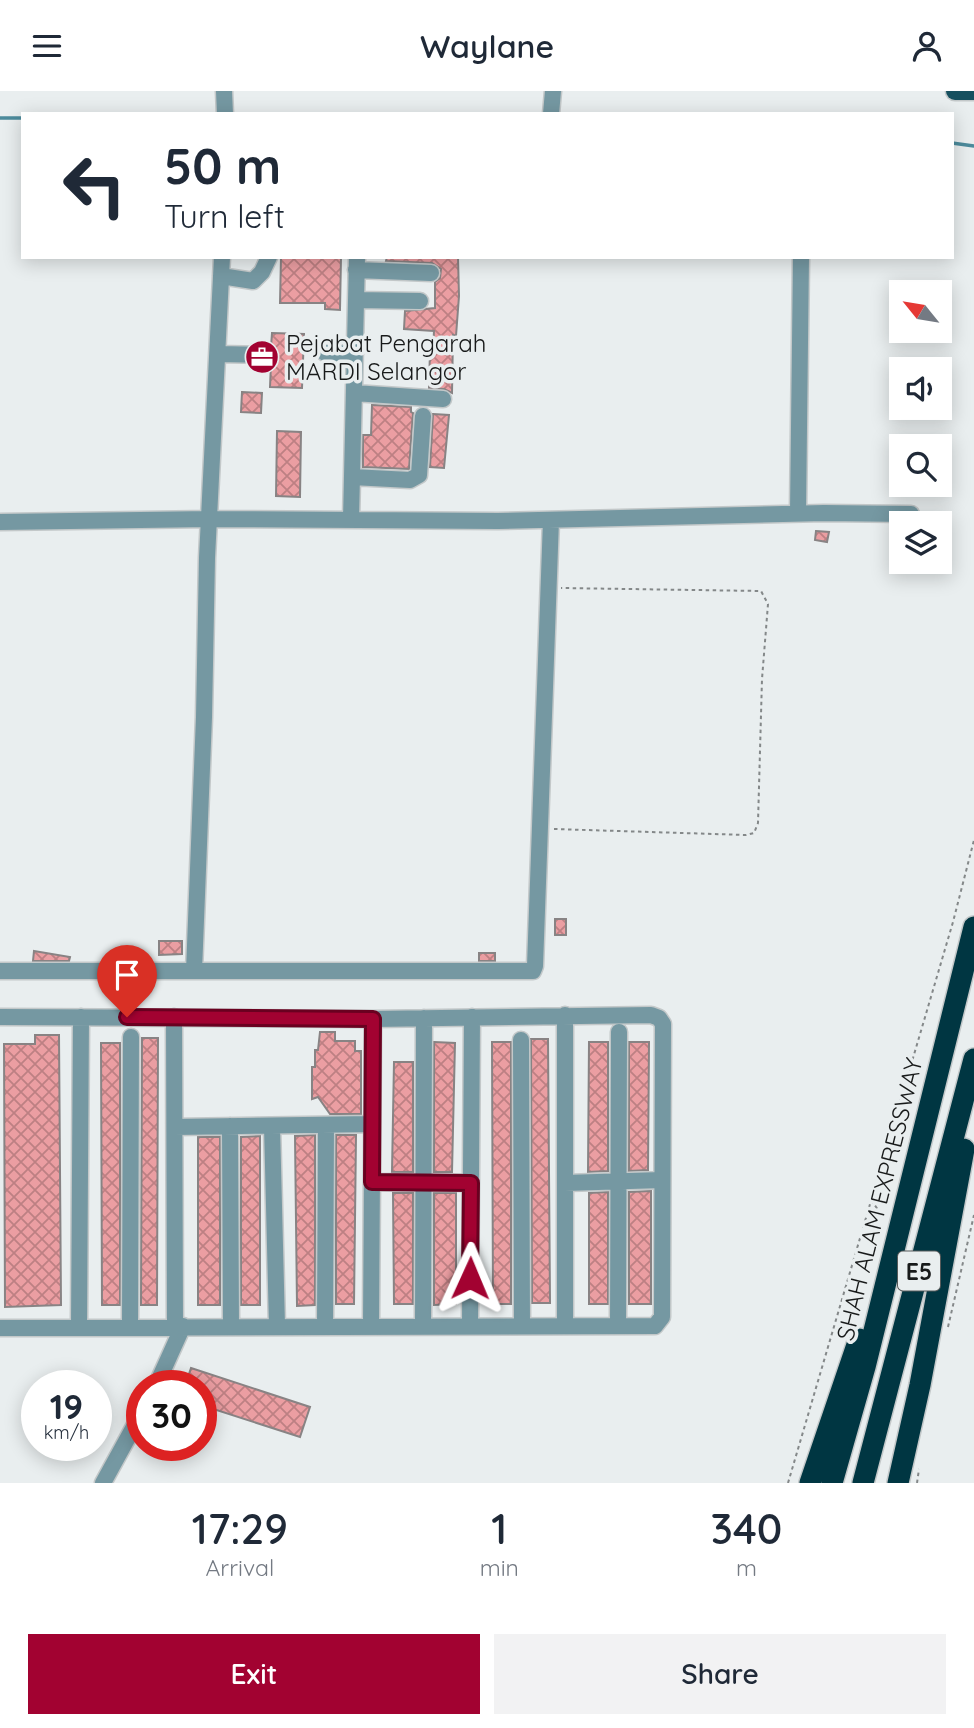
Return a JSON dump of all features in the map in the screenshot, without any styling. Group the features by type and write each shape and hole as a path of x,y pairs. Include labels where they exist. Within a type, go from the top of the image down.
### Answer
{"highway":[{"name":"SHAH ALAM EXPRESSWAY","path":"832,1483 865,1367 974,927"},
{"name":"E5","path":"863,1483 974,1059"},
{"path":"898,1483 974,1099"},
{"path":"810,1483 863,1327 890,1227 925,1122"}],"main road":[{"path":"955,91 974,91"}],"street":[{"path":"551,112 553,91"},
{"path":"194,971 222,259"},
{"path":"221,276 253,281 262,272 268,259"},
{"path":"798,513 801,259"},
{"path":"351,520 357,264 431,273"},
{"path":"356,300 420,301"},
{"path":"218,353 265,355"},
{"path":"325,353 355,354"},
{"path":"354,393 443,399"},
{"path":"352,477 410,480 419,475 423,416"},
{"path":"0,522 210,519 551,520 798,513 889,514"},
{"path":"0,971 531,972 535,966 551,520"},
{"path":"565,1015 565,1326"},
{"path":"0,1017 373,1019 651,1015 659,1018 663,1024 662,1317 660,1323 655,1326 0,1328"},
{"path":"79,1327 81,1017"},
{"path":"162,1370 179,1326 174,1017"},
{"path":"470,1325 472,1017"},
{"path":"423,1326 424,1018"},
{"path":"371,1326 373,1019"},
{"path":"618,1326 620,1032"},
{"path":"130,1327 131,1037"},
{"path":"522,1040 522,1326"},
{"path":"175,1127 372,1124"},
{"path":"325,1327 326,1125"},
{"path":"230,1126 231,1326"},
{"path":"272,1126 277,1326"},
{"path":"565,1183 662,1180"},
{"path":"372,1182 471,1183"},
{"path":"103,1483 126,1441"}],"path":[{"path":"541,829 746,835 754,833 758,823 762,679 768,604 761,591 550,588"},
{"path":"788,1483 953,922 974,840"},
{"path":"871,1200 890,1227"}],"building":[{"path":"281,259 341,259 340,310 325,309 325,303 280,303"},
{"path":"458,259 459,296 456,336 453,335 452,393 444,389 429,388 430,350 433,350 434,331 404,329 405,311 435,308 435,282 440,278 441,269 432,263 386,261"},
{"path":"272,333 304,334 302,388 270,387 271,364 275,356 271,347"},
{"path":"242,392 262,393 261,413 241,412"},
{"path":"372,405 411,407 413,413 409,469 363,467 363,435 371,435"},
{"path":"433,414 449,415 444,468 430,467"},
{"path":"277,431 301,432 300,497 276,496"},
{"path":"816,531 829,532 827,542 815,540"},
{"path":"555,919 566,919 566,935 555,935"},
{"path":"159,941 182,941 182,954 159,955"},
{"path":"34,951 70,957 69,961 33,961"},
{"path":"479,953 495,953 495,961 479,961"},
{"path":"320,1032 335,1032 335,1041 355,1041 355,1051 361,1051 361,1114 330,1114 318,1097 312,1099 312,1067 315,1067 315,1050 318,1050"},
{"path":"35,1035 59,1035 61,1305 5,1307 4,1044 35,1044"},
{"path":"142,1038 158,1038 157,1305 141,1305"},
{"path":"531,1039 548,1039 550,1303 532,1303"},
{"path":"434,1042 455,1043 452,1172 434,1172"},
{"path":"492,1042 511,1042 511,1304 493,1304"},
{"path":"589,1042 608,1042 608,1171 588,1172"},
{"path":"629,1042 649,1042 648,1170 629,1171"},
{"path":"101,1043 120,1043 120,1305 102,1305"},
{"path":"394,1062 413,1062 413,1172 392,1172"},
{"path":"315,1135 315,1305 297,1306 295,1136"},
{"path":"336,1135 356,1135 354,1304 336,1304"},
{"path":"260,1136 260,1305 241,1305 241,1137"},
{"path":"198,1137 220,1137 220,1305 198,1305"},
{"path":"651,1191 651,1304 629,1304 629,1192"},
{"path":"608,1192 608,1304 589,1304 589,1193"},
{"path":"393,1193 413,1193 413,1304 394,1304"},
{"path":"434,1193 456,1193 456,1304 434,1305"},
{"path":"217,1377 310,1407 300,1437 217,1410"}],"waterway":[{"path":"0,118 21,118"},
{"path":"954,143 974,146"}],"place":[{"name":"Pejabat Pengarah MARDI Selangor","path":"262,357"}],"route":[{"path":"127,1017 373,1019 372,1182 471,1183 470,1278"}]}
